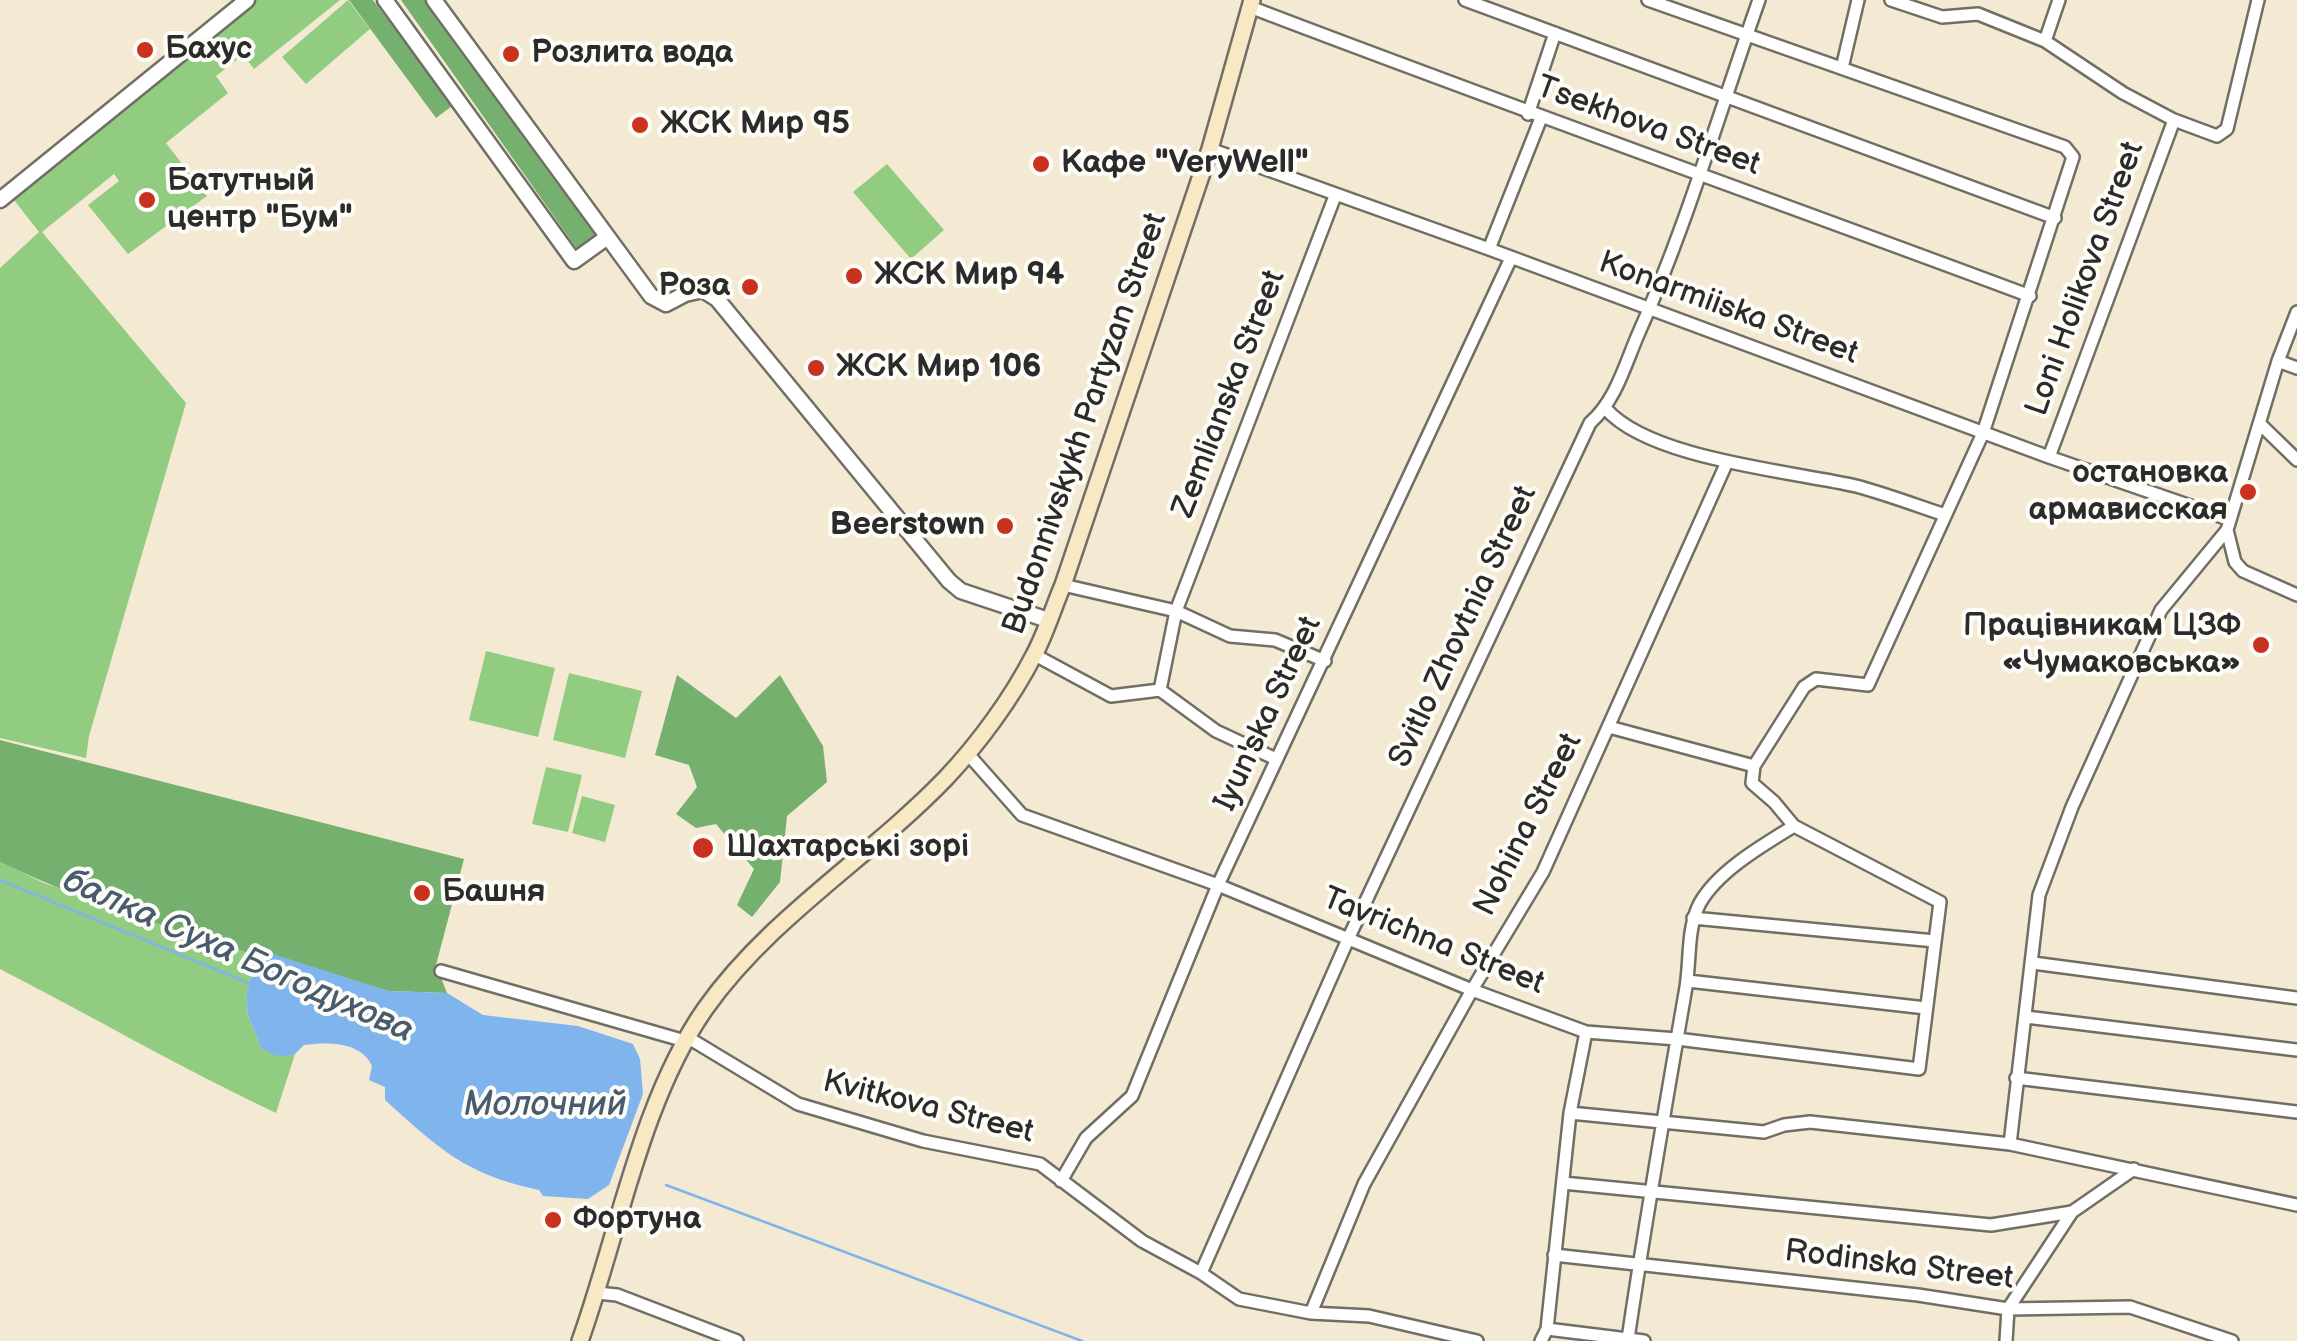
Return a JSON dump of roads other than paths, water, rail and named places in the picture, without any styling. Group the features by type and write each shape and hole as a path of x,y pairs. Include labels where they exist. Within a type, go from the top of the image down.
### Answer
{"main road":[{"name":"Budonnivskykh Partyzan Street","path":"580,1341 656,1107 686,1039 735,970 926,798 968,754 1035,655 1063,585 1210,150 1251,3"}],"street":[{"path":"0,200 247,0"},
{"path":"385,0 574,262 606,238"},
{"path":"434,0 606,238 659,302 674,302 694,290 703,290 717,299 949,580 961,591 1048,620"},
{"path":"1465,0 2056,218 1983,433 1868,685 1816,679 1804,687 1754,766 1752,783 1794,826 1940,902 1926,1008 1688,981"},
{"name":"Loni Holikova Street","path":"1648,0 2065,147 2072,152 2074,162 2056,218"},
{"name":"Svitlo Zhovtnia Street","path":"1201,1273 1349,937 1590,423 1606,408 1650,310 1701,174 1759,0"},
{"path":"1842,68 1858,0"},
{"name":"Loni Holikova Street","path":"1891,0 1942,17 1978,14 2045,42 2123,94 2214,136 2227,129 2258,0"},
{"path":"2045,42 2059,0"},
{"name":"Tsekhova Street","path":"1251,3 1534,116 2030,296"},
{"path":"1489,249 1534,116 1556,33"},
{"name":"Loni Holikova Street","path":"2049,457 2174,120"},
{"name":"Konarmiiska Street","path":"1210,150 1489,249 2228,524"},
{"name":"Zemlianska Street","path":"1160,690 1176,611 1335,196"},
{"name":"Iyun'ska Street","path":"1061,1180 1086,1138 1132,1096 1218,885 1511,258"},
{"path":"2010,1144 2038,895 2125,684 2161,610 2228,524 2297,312"},
{"path":"2278,361 2297,368"},
{"path":"1606,408 1633,432 1727,462 1856,486 1945,515"},
{"path":"2260,424 2297,460"},
{"name":"Nohina Street","path":"1311,1312 1364,1184 1543,872 1727,462"},
{"path":"2228,524 2234,562 2243,571 2297,595"},
{"path":"1063,585 1176,611 1230,636 1274,640 1325,662"},
{"path":"1035,655 1111,696 1160,690 1216,732 1276,758"},
{"path":"1609,727 1754,766"},
{"name":"Tavrichna Street","path":"968,754 1022,816 1218,885 1472,990 1586,1032 1677,1039 1919,1069 1926,1008"},
{"path":"1628,1339 1648,1191 1688,981 1693,918 1702,899 1726,875 1794,826"},
{"path":"1693,918 1935,941"},
{"path":"2033,964 2297,998"},
{"name":"Kvitkova Street","path":"441,970 686,1039 798,1104 923,1141 1040,1164 1142,1241 1239,1299 1311,1312 1369,1316 1477,1341"},
{"path":"2026,1017 2297,1050"},
{"path":"1586,1032 1570,1114 1544,1335 1644,1341"},
{"path":"2016,1078 2297,1112"},
{"path":"1570,1114 1764,1132 1810,1122 2010,1144 2297,1205"},
{"path":"2006,1341 2008,1309 2072,1212 2134,1169"},
{"path":"1563,1183 1991,1226 2072,1212"},
{"name":"Rodinska Street","path":"1554,1255 1918,1295 2008,1309 2130,1306 2232,1341"},
{"path":"597,1293 617,1295 738,1341"}],"water":[{"name":"Молочний","path":"270,953 388,991 447,993 483,1015 578,1026 633,1044 640,1059 643,1094 609,1185 588,1199 543,1196 539,1190 492,1176 438,1146 385,1100 385,1087 369,1080 372,1066 360,1052 333,1044 304,1045 288,1056 273,1055 261,1048 248,1015 246,996 257,956"}],"waterway":[{"name":"балка Суха Богодухова","path":"0,880 253,985"},
{"name":"балка Суха Богодухова","path":"666,1185 1082,1341"}],"place":[{"name":"Бахус","path":"145,50"},
{"name":"Розлита вода","path":"511,54"},
{"name":"ЖСК Мир 95","path":"640,125"},
{"name":"Кафе \"VeryWell\"","path":"1041,164"},
{"name":"Батутный центр \"Бум\"","path":"147,200"},
{"name":"ЖСК Мир 94","path":"854,276"},
{"name":"Роза","path":"750,287"},
{"name":"ЖСК Мир 106","path":"816,368"},
{"name":"остановка армависская","path":"2248,492"},
{"name":"Beerstown","path":"1005,526"},
{"name":"Працівникам ЦЗФ «Чумаковська»","path":"2261,645"},
{"name":"Шахтарські зорі","path":"703,848"},
{"name":"Башня","path":"422,893"},
{"name":"Фортуна","path":"553,1220"}]}
